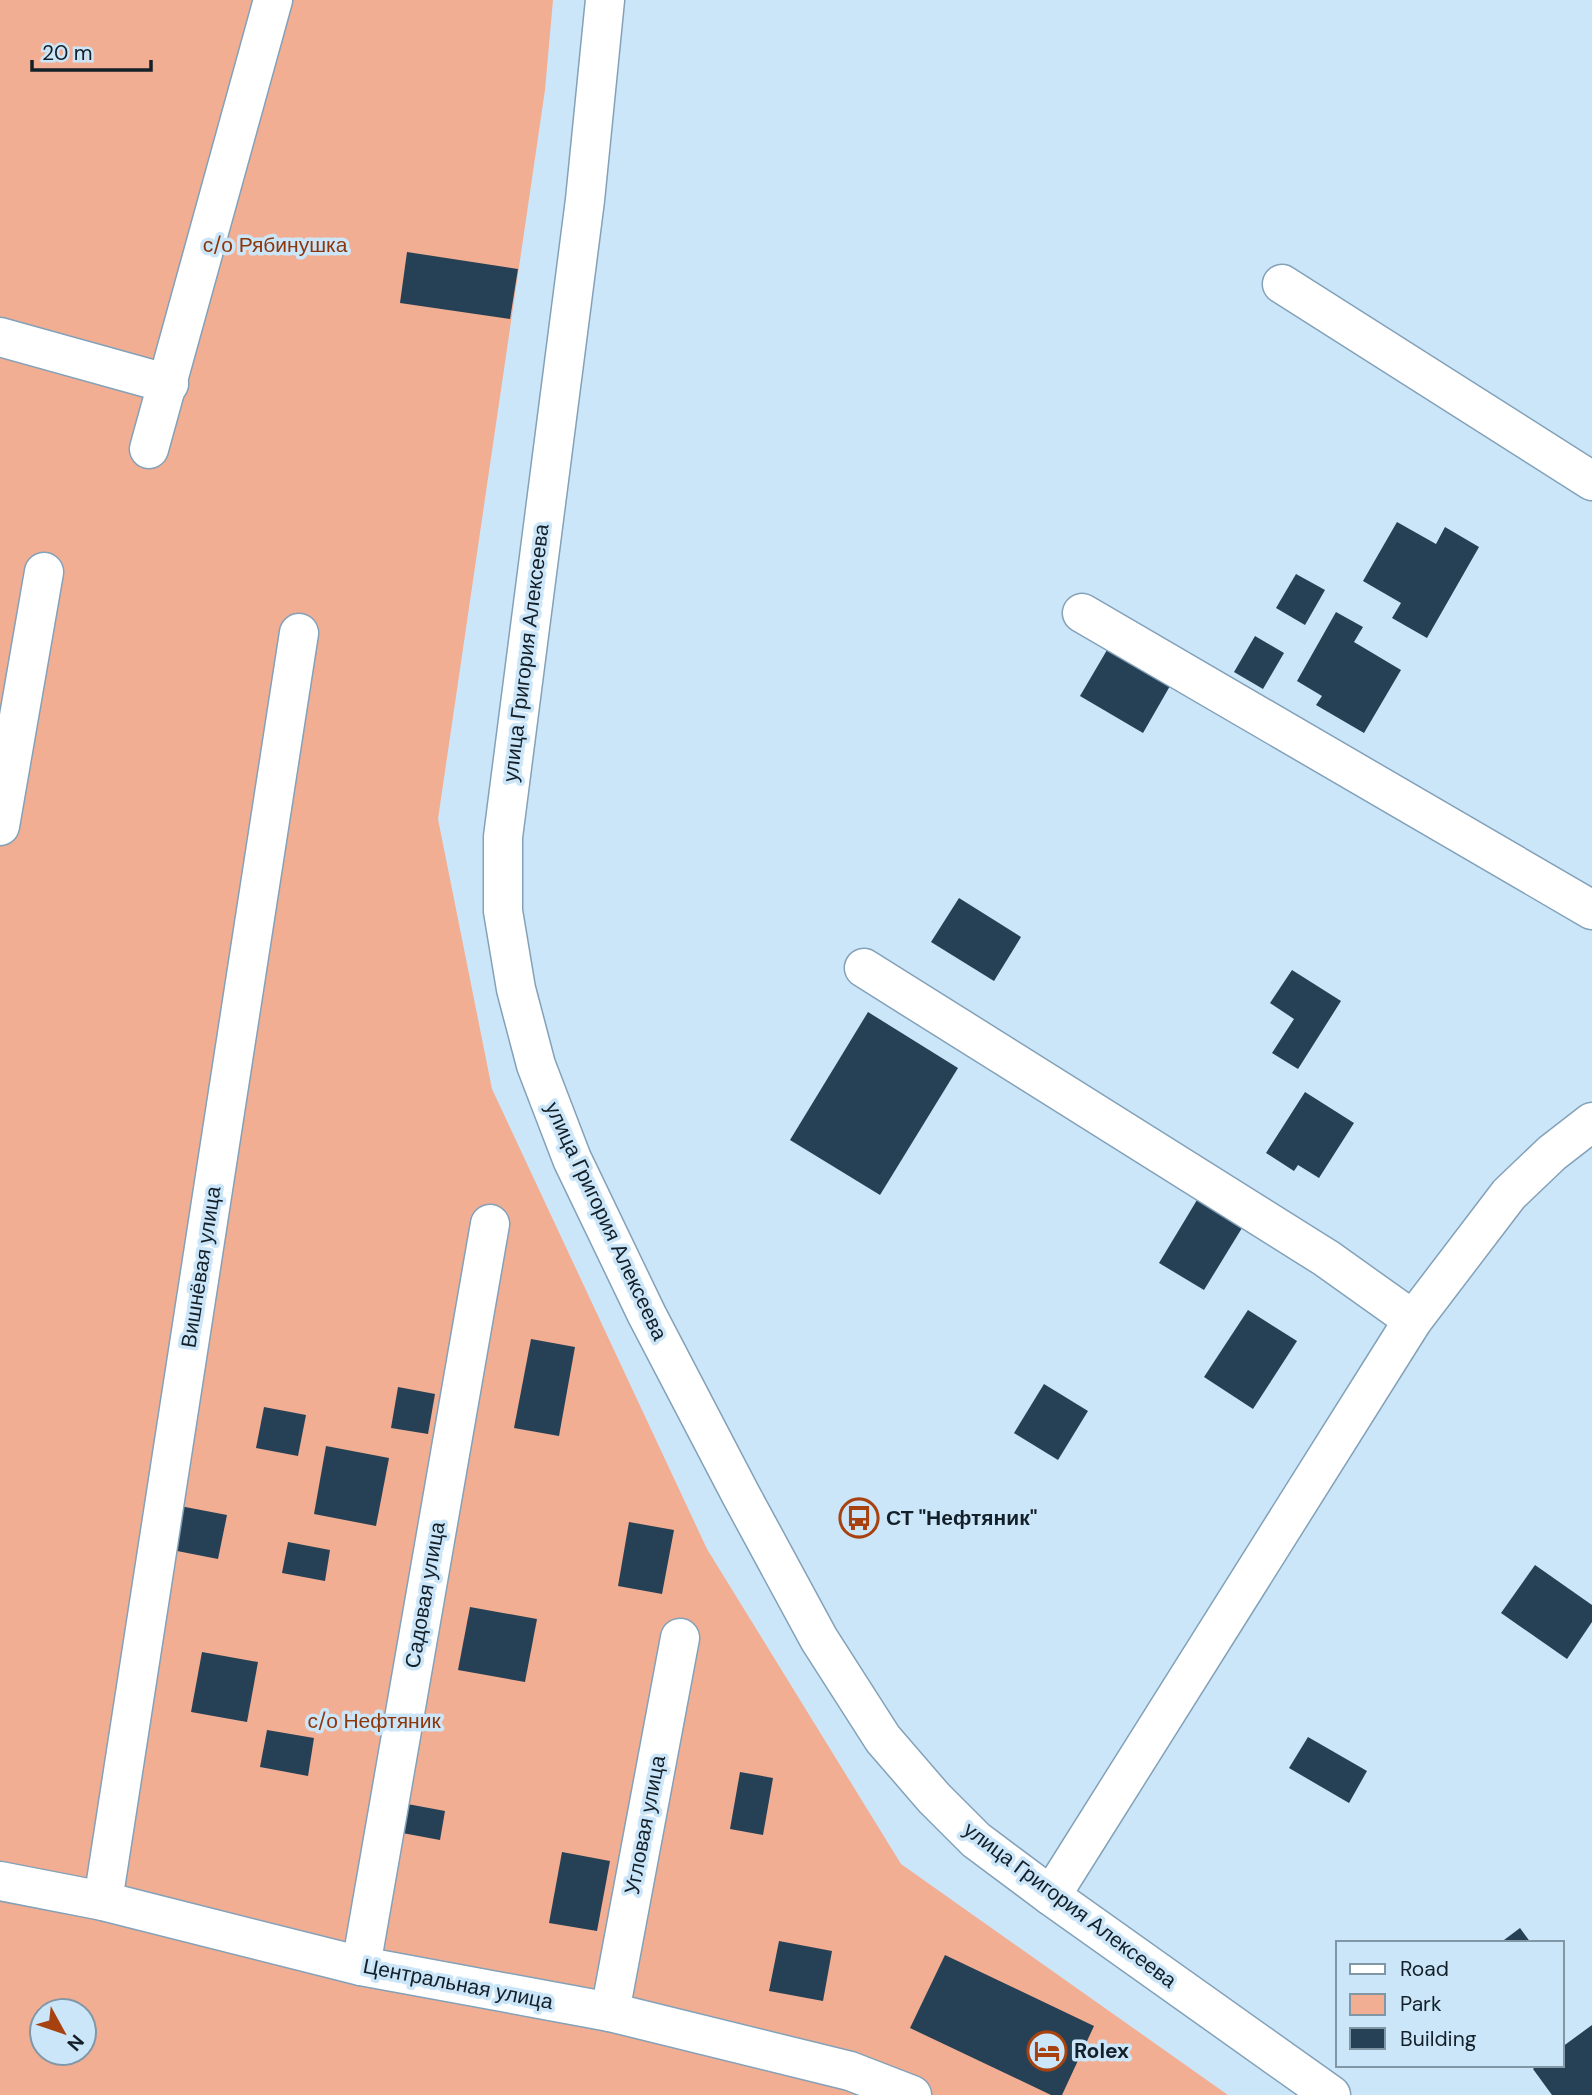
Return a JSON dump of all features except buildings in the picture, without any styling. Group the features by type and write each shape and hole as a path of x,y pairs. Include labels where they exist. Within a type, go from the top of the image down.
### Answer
{"street":[{"path":"149,449 273,0"},
{"name":"улица Григория Алексеева","path":"605,0 585,200 503,837 503,911 516,989 536,1065 572,1159 647,1315 819,1639 883,1739 934,1798 976,1840 1331,2095"},
{"path":"1282,285 1592,481"},
{"path":"0,337 169,384"},
{"path":"0,826 44,572"},
{"path":"1082,613 1592,911"},
{"name":"Вишнёвая улица","path":"103,1901 299,633"},
{"path":"864,968 1325,1258 1412,1320"},
{"path":"1051,1896 1412,1320 1509,1194 1552,1153 1592,1122"},
{"name":"Садовая улица","path":"361,1966 489,1224"},
{"name":"Угловая улица","path":"610,2012 680,1638"},
{"name":"Центральная улица","path":"0,1881 103,1901 361,1966 610,2012 850,2071 912,2095"}],"green space":[{"name":"с/о Нефтяник","path":"0,0 553,0 545,90 438,819 492,1089 707,1549 901,1864 1228,2095 0,2095"}],"place":[{"name":"СТ \"Нефтяник\"","path":"859,1518"},
{"name":"Rolex","path":"1047,2051"}],"park label":[{"name":"с/о Рябинушка","path":"275,245"}]}
